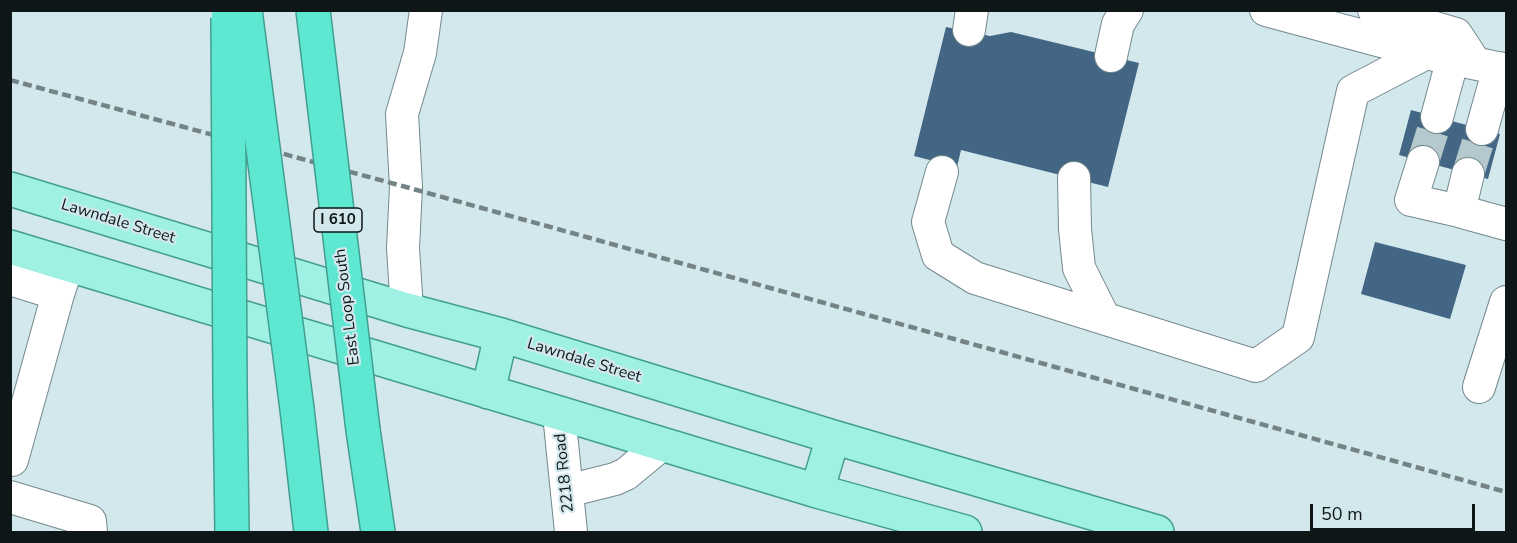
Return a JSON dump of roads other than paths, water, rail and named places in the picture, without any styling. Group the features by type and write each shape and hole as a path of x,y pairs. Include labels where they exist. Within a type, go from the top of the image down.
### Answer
{"highway":[{"path":"228,10 232,532"},
{"path":"246,10 310,528"},
{"name":"East Loop South","path":"313,10 363,430 378,532"}],"main road":[{"name":"Lawndale Street","path":"10,189 407,309 501,335 833,437 1157,532"},
{"path":"12,262 63,279 488,392 817,491 965,532"},
{"path":"488,392 501,335"},
{"path":"817,491 833,437"}],"lane":[{"path":"407,309 403,248 406,187 402,114 420,53 426,10"},
{"path":"1111,56 1118,24 1127,10"},
{"path":"1266,10 1468,51"},
{"path":"1374,10 1468,51"},
{"path":"1437,117 1468,51"},
{"path":"1468,51 1482,129"},
{"path":"942,172 927,222 938,255 975,278 1257,366 1298,337 1353,91 1468,51"},
{"path":"1423,162 1412,200 1506,224"},
{"path":"1459,211 1468,174"},
{"path":"1074,178 1075,229 1079,268 1104,318"},
{"path":"12,460 63,279"},
{"path":"1479,387 1506,302"},
{"name":"2218 Road","path":"559,414 571,532"},
{"path":"567,491 626,474 661,445"},
{"path":"10,497 90,521 91,532"}],"tunnel":[{"path":"1423,162 1437,117"},
{"path":"1468,174 1482,129"}],"railway":[{"path":"10,80 406,187 1506,492"}]}
